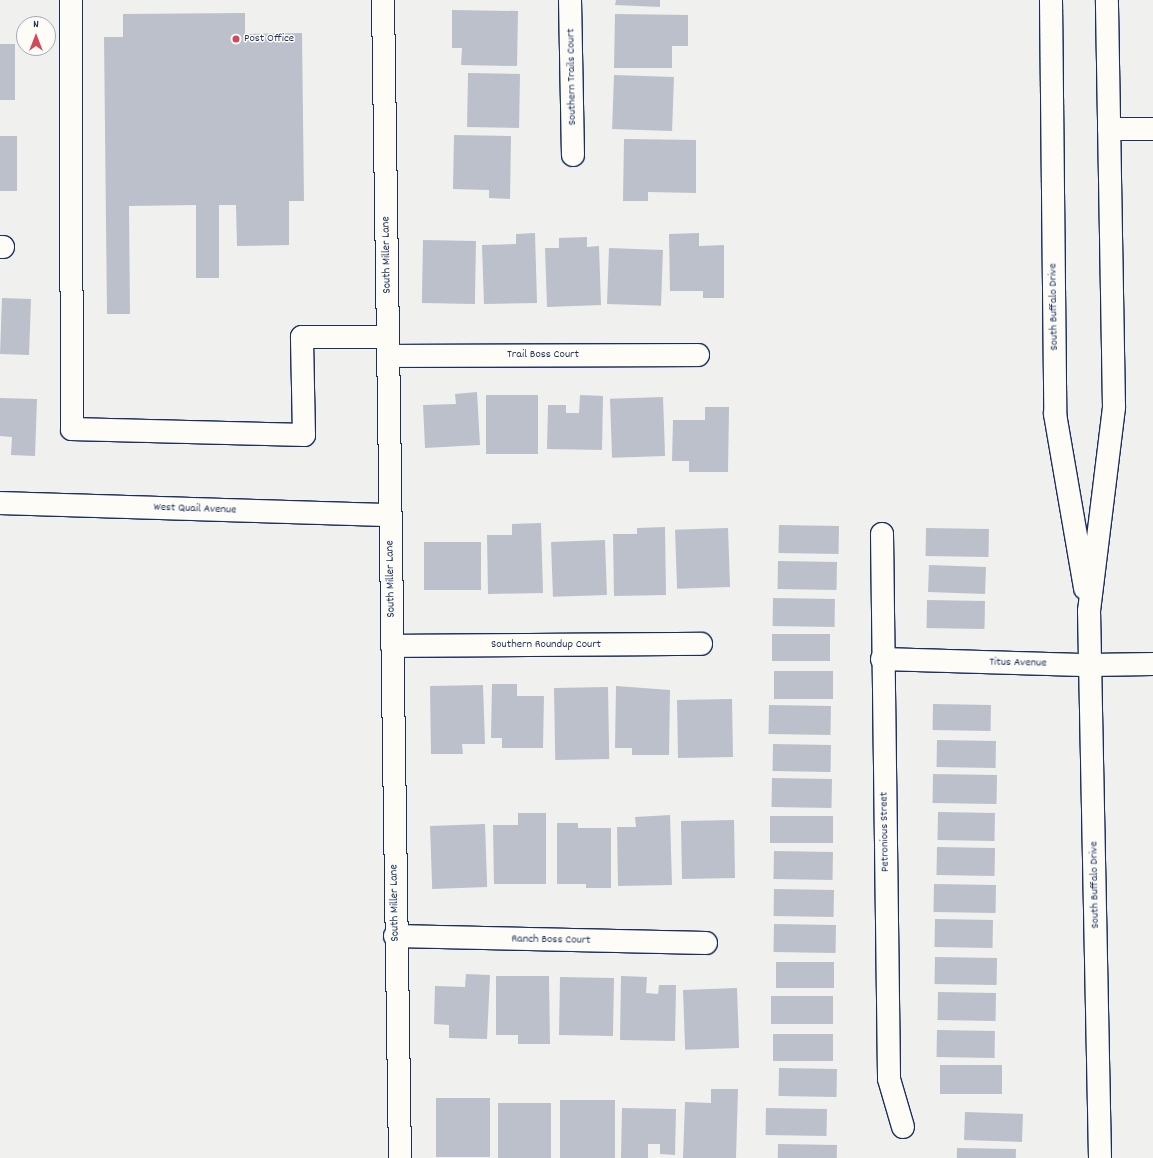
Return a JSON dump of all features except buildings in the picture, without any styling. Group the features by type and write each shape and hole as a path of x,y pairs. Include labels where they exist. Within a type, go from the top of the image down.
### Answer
{"street":[{"name":"Trail Boss Court","path":"70,0 72,429 304,435 302,337 388,347 698,355"},
{"name":"South Miller Lane","path":"383,0 395,936 400,1158"},
{"name":"Southern Trails Court","path":"570,0 574,155"},
{"name":"South Buffalo Drive","path":"1052,0 1055,414 1089,612"},
{"name":"South Buffalo Drive","path":"1100,1158 1089,612 1114,407 1107,0"},
{"path":"1109,129 1153,129"},
{"name":"West Quail Avenue","path":"0,503 390,515"},
{"name":"Petronious Street","path":"882,534 882,659 889,1079 903,1127"},
{"name":"Southern Roundup Court","path":"392,646 701,644"},
{"name":"Titus Avenue","path":"882,659 1090,665 1153,664"},
{"name":"Ranch Boss Court","path":"395,936 706,943"}],"place":[{"name":"Post Office","path":"236,39"}]}
